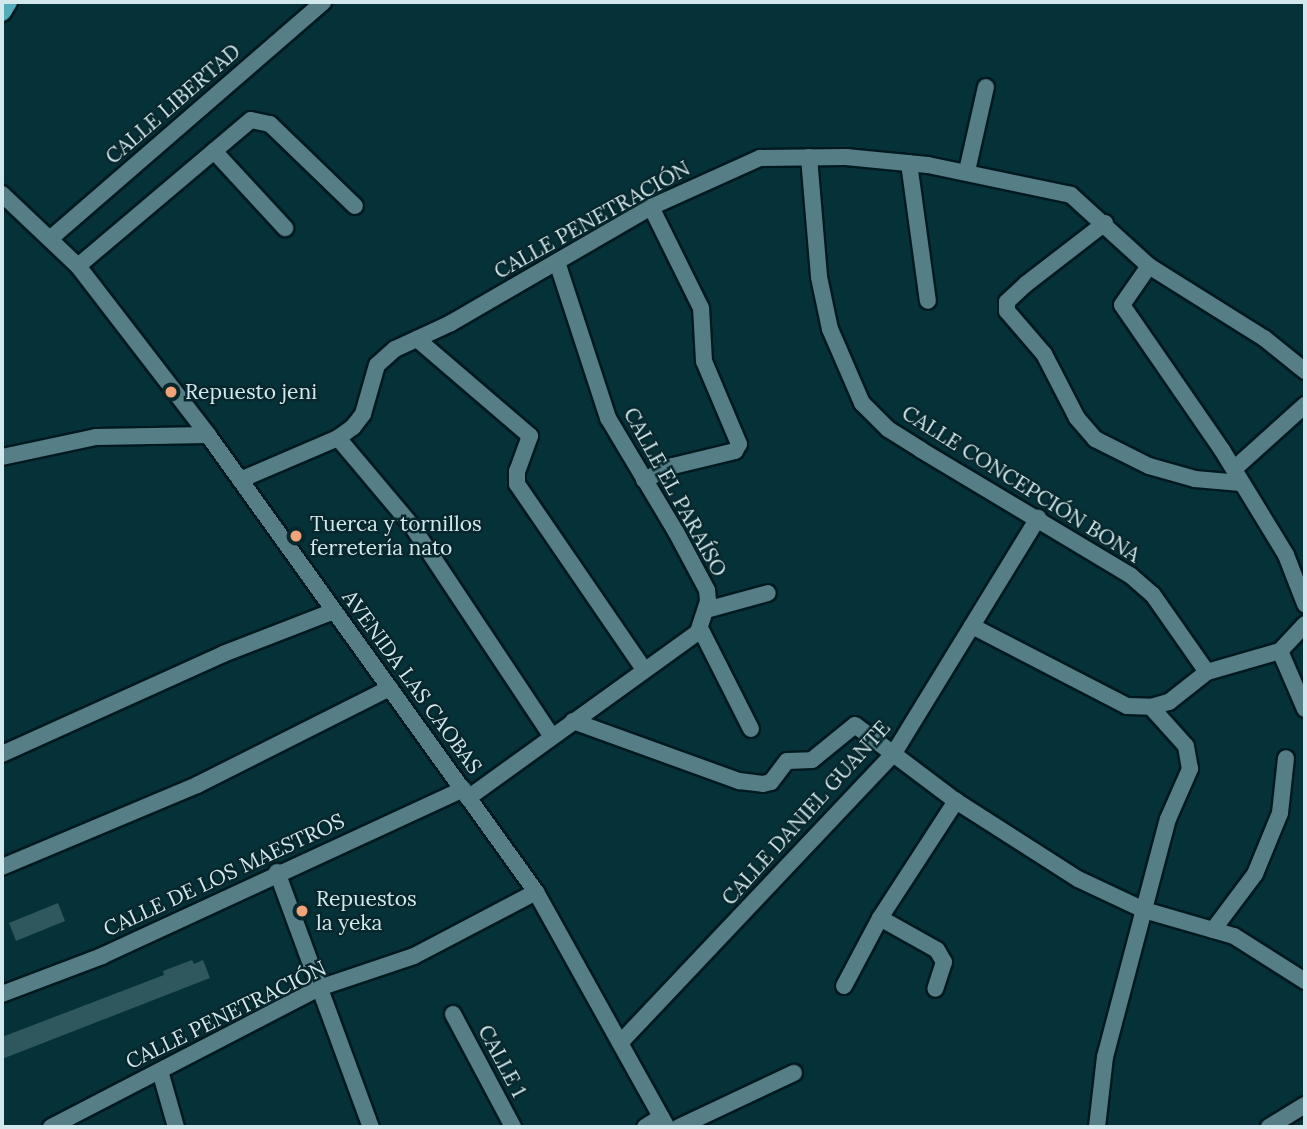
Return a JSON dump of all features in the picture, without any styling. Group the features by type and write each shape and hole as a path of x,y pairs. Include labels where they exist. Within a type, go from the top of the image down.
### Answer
{"main road":[{"path":"2,12 8,2"}],"street":[{"name":"CALLE LIBERTAD","path":"51,238 323,2"},
{"path":"967,172 986,87"},
{"path":"78,266 251,120 260,118 355,206"},
{"path":"214,151 285,228"},
{"name":"CALLE PENETRACIÓN","path":"240,480 338,438 363,414 380,360 651,207 750,161 810,157 909,163 967,172 1071,195 1105,223 1149,266 1264,338 1305,371"},
{"name":"CALLE CONCEPCIÓN BONA","path":"810,157 818,277 830,329 862,402 888,429 1130,575 1153,595 1207,672"},
{"path":"909,163 928,301"},
{"name":"AVENIDA LAS CAOBAS","path":"2,194 78,266 208,435 536,892 664,1122"},
{"path":"644,480 673,466 735,452 739,444 704,361 701,307 651,207"},
{"path":"1105,223 1007,302 1007,311 1044,354 1077,418 1095,439 1149,466 1195,479 1237,476 1305,405"},
{"name":"CALLE EL PARAÍSO","path":"557,262 608,418 707,590 706,610 700,628"},
{"path":"1149,266 1122,305 1237,476 1286,555 1305,604"},
{"path":"417,339 530,436 517,471 517,484 643,668"},
{"path":"2,457 96,437 208,435"},
{"path":"338,438 412,526 551,735"},
{"name":"CALLE DANIEL GUANTE","path":"620,1043 894,753 1038,518"},
{"path":"706,610 768,593"},
{"path":"2,754 223,654 334,611"},
{"path":"972,626 1127,706 1151,707 1169,702 1207,672 1280,652 1305,624"},
{"path":"465,794 573,721 700,628 751,729"},
{"path":"1280,652 1305,709"},
{"path":"2,867 197,785 390,688"},
{"path":"1097,1127 1105,1057 1168,819 1190,769 1186,746 1151,707"},
{"path":"573,721 751,783 771,782 787,761 812,760 850,725 859,726 956,801 1078,879 1144,909 1234,936 1305,981"},
{"path":"1213,930 1255,874 1280,813 1286,758"},
{"name":"CALLE DE LOS MAESTROS","path":"2,994 102,956 277,872 465,794"},
{"path":"844,986 880,918 956,801"},
{"path":"277,872 371,1127"},
{"name":"CALLE PENETRACIÓN","path":"51,1127 319,988 414,956 536,892"},
{"path":"880,918 937,950 944,962 935,989"},
{"name":"CALLE 1","path":"453,1014 513,1127"},
{"path":"160,1072 176,1127"},
{"path":"679,1127 794,1073"},
{"path":"1269,1127 1305,1105"},
{"path":"645,1127 664,1122"}],"building":[{"path":"58,903 65,921 16,941 9,923"},
{"path":"192,960 194,964 203,960 210,978 2,1059 2,1037 164,975 163,971"}],"place":[{"name":"Repuesto jeni","path":"171,392"},
{"name":"Tuerca y tornillos ferretería nato","path":"296,536"},
{"name":"Repuestos la yeka","path":"302,911"}]}
